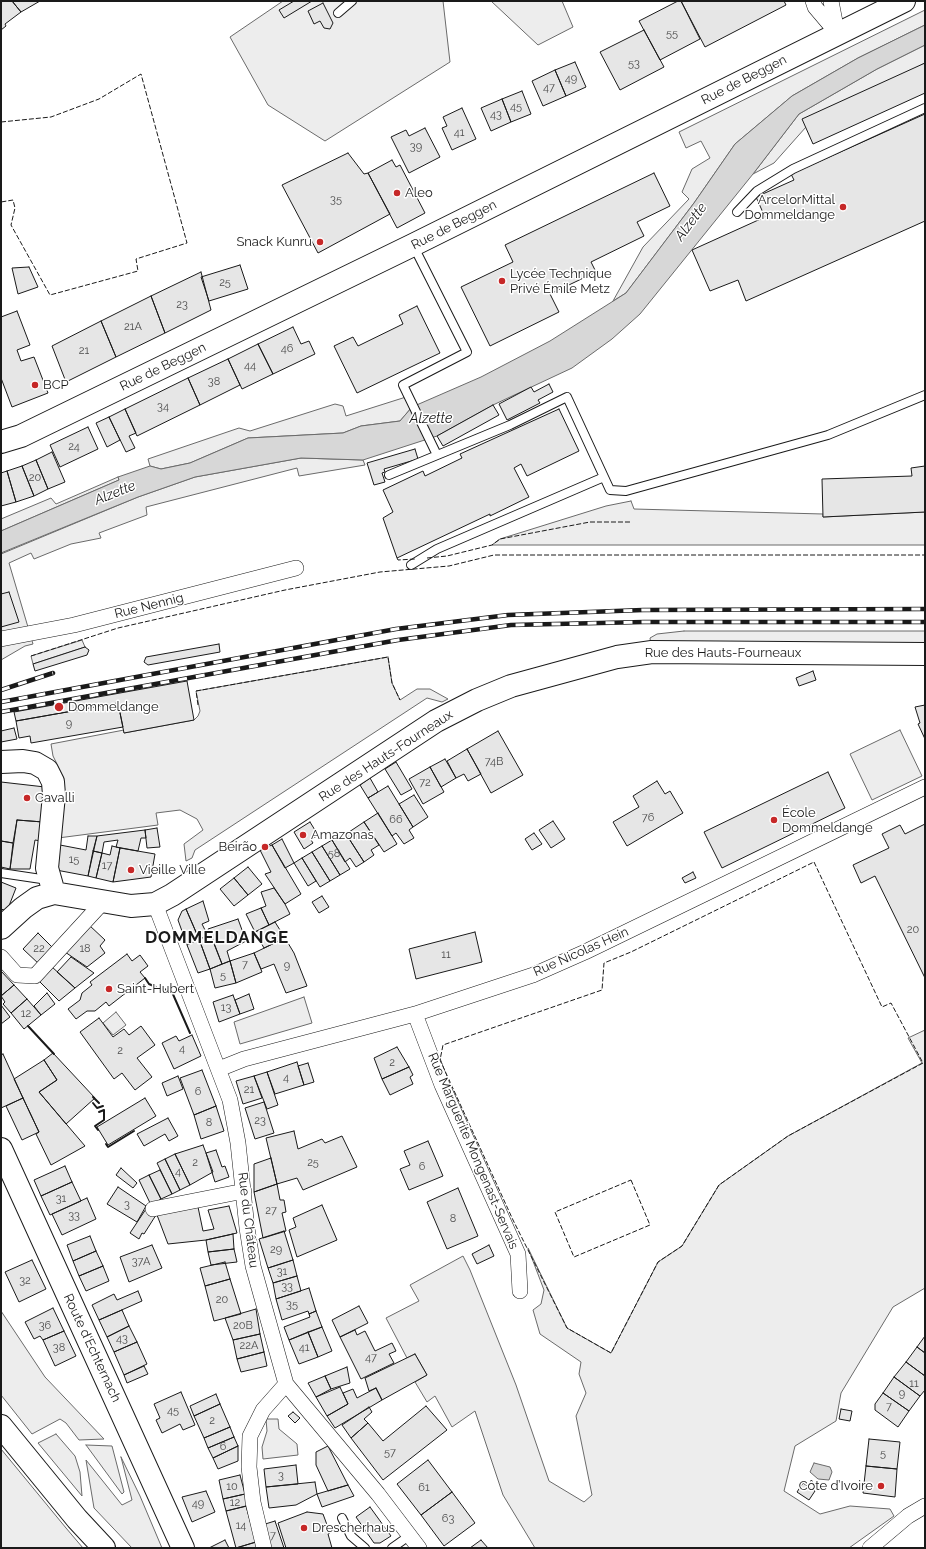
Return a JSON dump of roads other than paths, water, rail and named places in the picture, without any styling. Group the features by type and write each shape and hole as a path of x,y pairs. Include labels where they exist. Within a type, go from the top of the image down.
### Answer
{"street":[{"path":"813,1 815,7 837,33"},
{"path":"831,1 837,33"},
{"name":"Rue de Beggen","path":"1,442 21,436 413,245 904,1"},
{"name":"Rue Nennig","path":"1,640 74,625 296,568"},
{"name":"Rue des Hauts-Fourneaux","path":"1,928 22,908 52,886 103,902 131,906 155,904 172,895 436,721 476,700 511,686 617,657 652,652 925,654"},
{"path":"1,762 23,761 35,763 47,770 53,782 54,795 47,868 52,886"},
{"name":"Rue Nicolas Hein","path":"219,1069 244,1059 415,1014 532,975 585,952 925,787"},
{"path":"1,957 17,976 35,976 103,902"},
{"name":"Rue du Château","path":"155,904 230,1100 238,1143 247,1228 253,1266 286,1384 378,1494 418,1548"},
{"name":"Rue Marguerite Mongenast-Servais","path":"415,1014 442,1085 518,1254 520,1291"},
{"name":"Route d'Echternach","path":"1,1149 183,1548"},
{"path":"153,1209 244,1191"},
{"path":"264,1548 253,1502 249,1467 250,1436 263,1410 286,1384"},
{"path":"1,1426 77,1519 104,1548"},
{"path":"870,1548 908,1516 925,1506"}],"lane":[{"path":"338,13 352,1"},
{"path":"736,212 757,191 792,169 925,108"},
{"path":"413,245 467,352 403,385 437,455"},
{"path":"389,475 510,424 567,397 610,490 626,491 828,435 925,395"},
{"path":"411,565 437,549 604,477"},
{"path":"1,873 52,886"},
{"path":"342,1518 351,1536 365,1548"},
{"path":"392,1548 410,1536"}],"water":[{"name":"Alzette","path":"925,25 925,45 877,69 799,114 753,174 640,314 612,339 572,368 493,405 437,436 363,460 301,458 195,477 138,497 1,553 1,531 119,480 118,477 150,466 161,469 190,463 248,438 343,433 361,426 400,421 412,407 481,377 550,341 626,293 694,203 735,144 792,96 858,58"},
{"path":"814,1463 830,1467 832,1472 829,1480 818,1479 810,1472"}],"railway":[{"path":"1,702 396,629 508,615 643,610 925,609"},
{"path":"1,712 398,640 511,625 644,622 925,622"},
{"path":"1,690 53,673"}],"place":[{"name":"Aleo","path":"397,193"},
{"name":"ArcelorMittal Dommeldange","path":"843,207"},
{"name":"Snack Kunru","path":"320,242"},
{"name":"Lycée Technique Privé Émile Metz","path":"502,281"},
{"name":"BCP","path":"35,385"},
{"name":"Dommeldange","path":"59,707"},
{"name":"Cavalli","path":"27,798"},
{"name":"École Dommeldange","path":"774,820"},
{"name":"Amazonas","path":"303,835"},
{"name":"Beirão","path":"265,847"},
{"name":"Vieille Ville","path":"131,870"},
{"name":"Saint-Hubert","path":"109,989"},
{"name":"Côte d’Ivoire","path":"881,1486"},
{"name":"Drescherhaus","path":"304,1528"}],"district":[{"name":"DOMMELDANGE","path":"217,938"}]}
